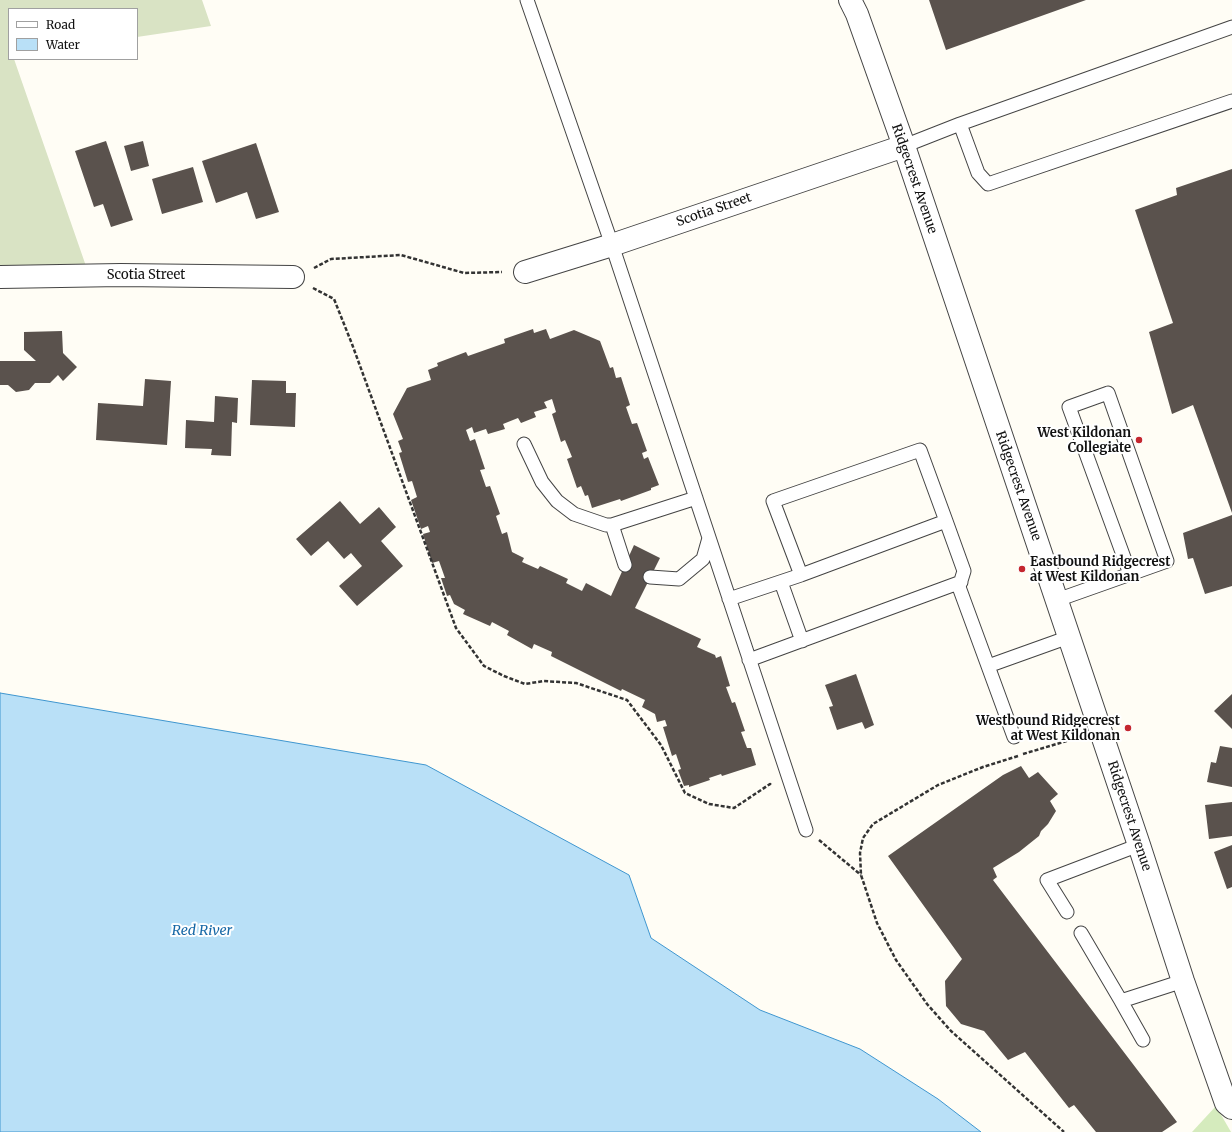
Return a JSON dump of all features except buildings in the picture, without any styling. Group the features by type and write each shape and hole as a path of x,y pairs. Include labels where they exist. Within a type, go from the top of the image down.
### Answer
{"street":[{"name":"Ridgecrest Avenue","path":"850,0 857,14 904,146 1139,845 1183,981 1226,1103 1232,1108"},
{"name":"Scotia Street","path":"525,272 904,146"},
{"name":"Scotia Street","path":"0,277 121,275 293,277"}],"lane":[{"path":"527,0 612,244 806,830"},
{"path":"904,146 960,124 1232,28"},
{"path":"960,124 978,173 988,184 1232,101"},
{"path":"1057,600 1167,561 1108,394 1069,407 1130,574"},
{"path":"524,444 542,482 557,501 574,514 606,525 612,525 696,498"},
{"path":"801,575 773,501 920,450 964,571 959,587 1014,737"},
{"path":"729,599 801,575 946,521"},
{"path":"612,525 625,565"},
{"path":"650,577 679,578 703,559 709,538"},
{"path":"781,582 802,641"},
{"path":"750,660 961,582"},
{"path":"988,666 1069,637"},
{"path":"1067,912 1048,880 1139,845"},
{"path":"1081,933 1143,1040"},
{"path":"1121,1001 1183,981"}],"path":[{"path":"293,277 331,259 401,255 464,273 525,272"},
{"path":"293,277 334,299 352,344 456,628 484,666 525,684 544,681 576,682 627,700 661,746 685,793 709,804 734,808 770,784 774,790"},
{"path":"1064,1132 951,1031 927,1004 896,960 877,923 861,875 860,853 863,838 873,824 938,785 983,767 1070,740"},
{"path":"806,830 861,875"}],"green space":[{"path":"0,0 202,0 211,26 138,37 138,8 8,8 8,60 14,60 87,269 0,267"},
{"path":"1216,1106 1231,1132 1192,1132"}],"water":[{"name":"Red River","path":"0,693 426,765 629,875 651,938 760,1010 860,1049 938,1099 981,1132 0,1132"}],"place":[{"name":"West Kildonan Collegiate","path":"1139,440"},
{"name":"Eastbound Ridgecrest at West Kildonan","path":"1022,569"},
{"name":"Westbound Ridgecrest at West Kildonan","path":"1128,728"}]}
